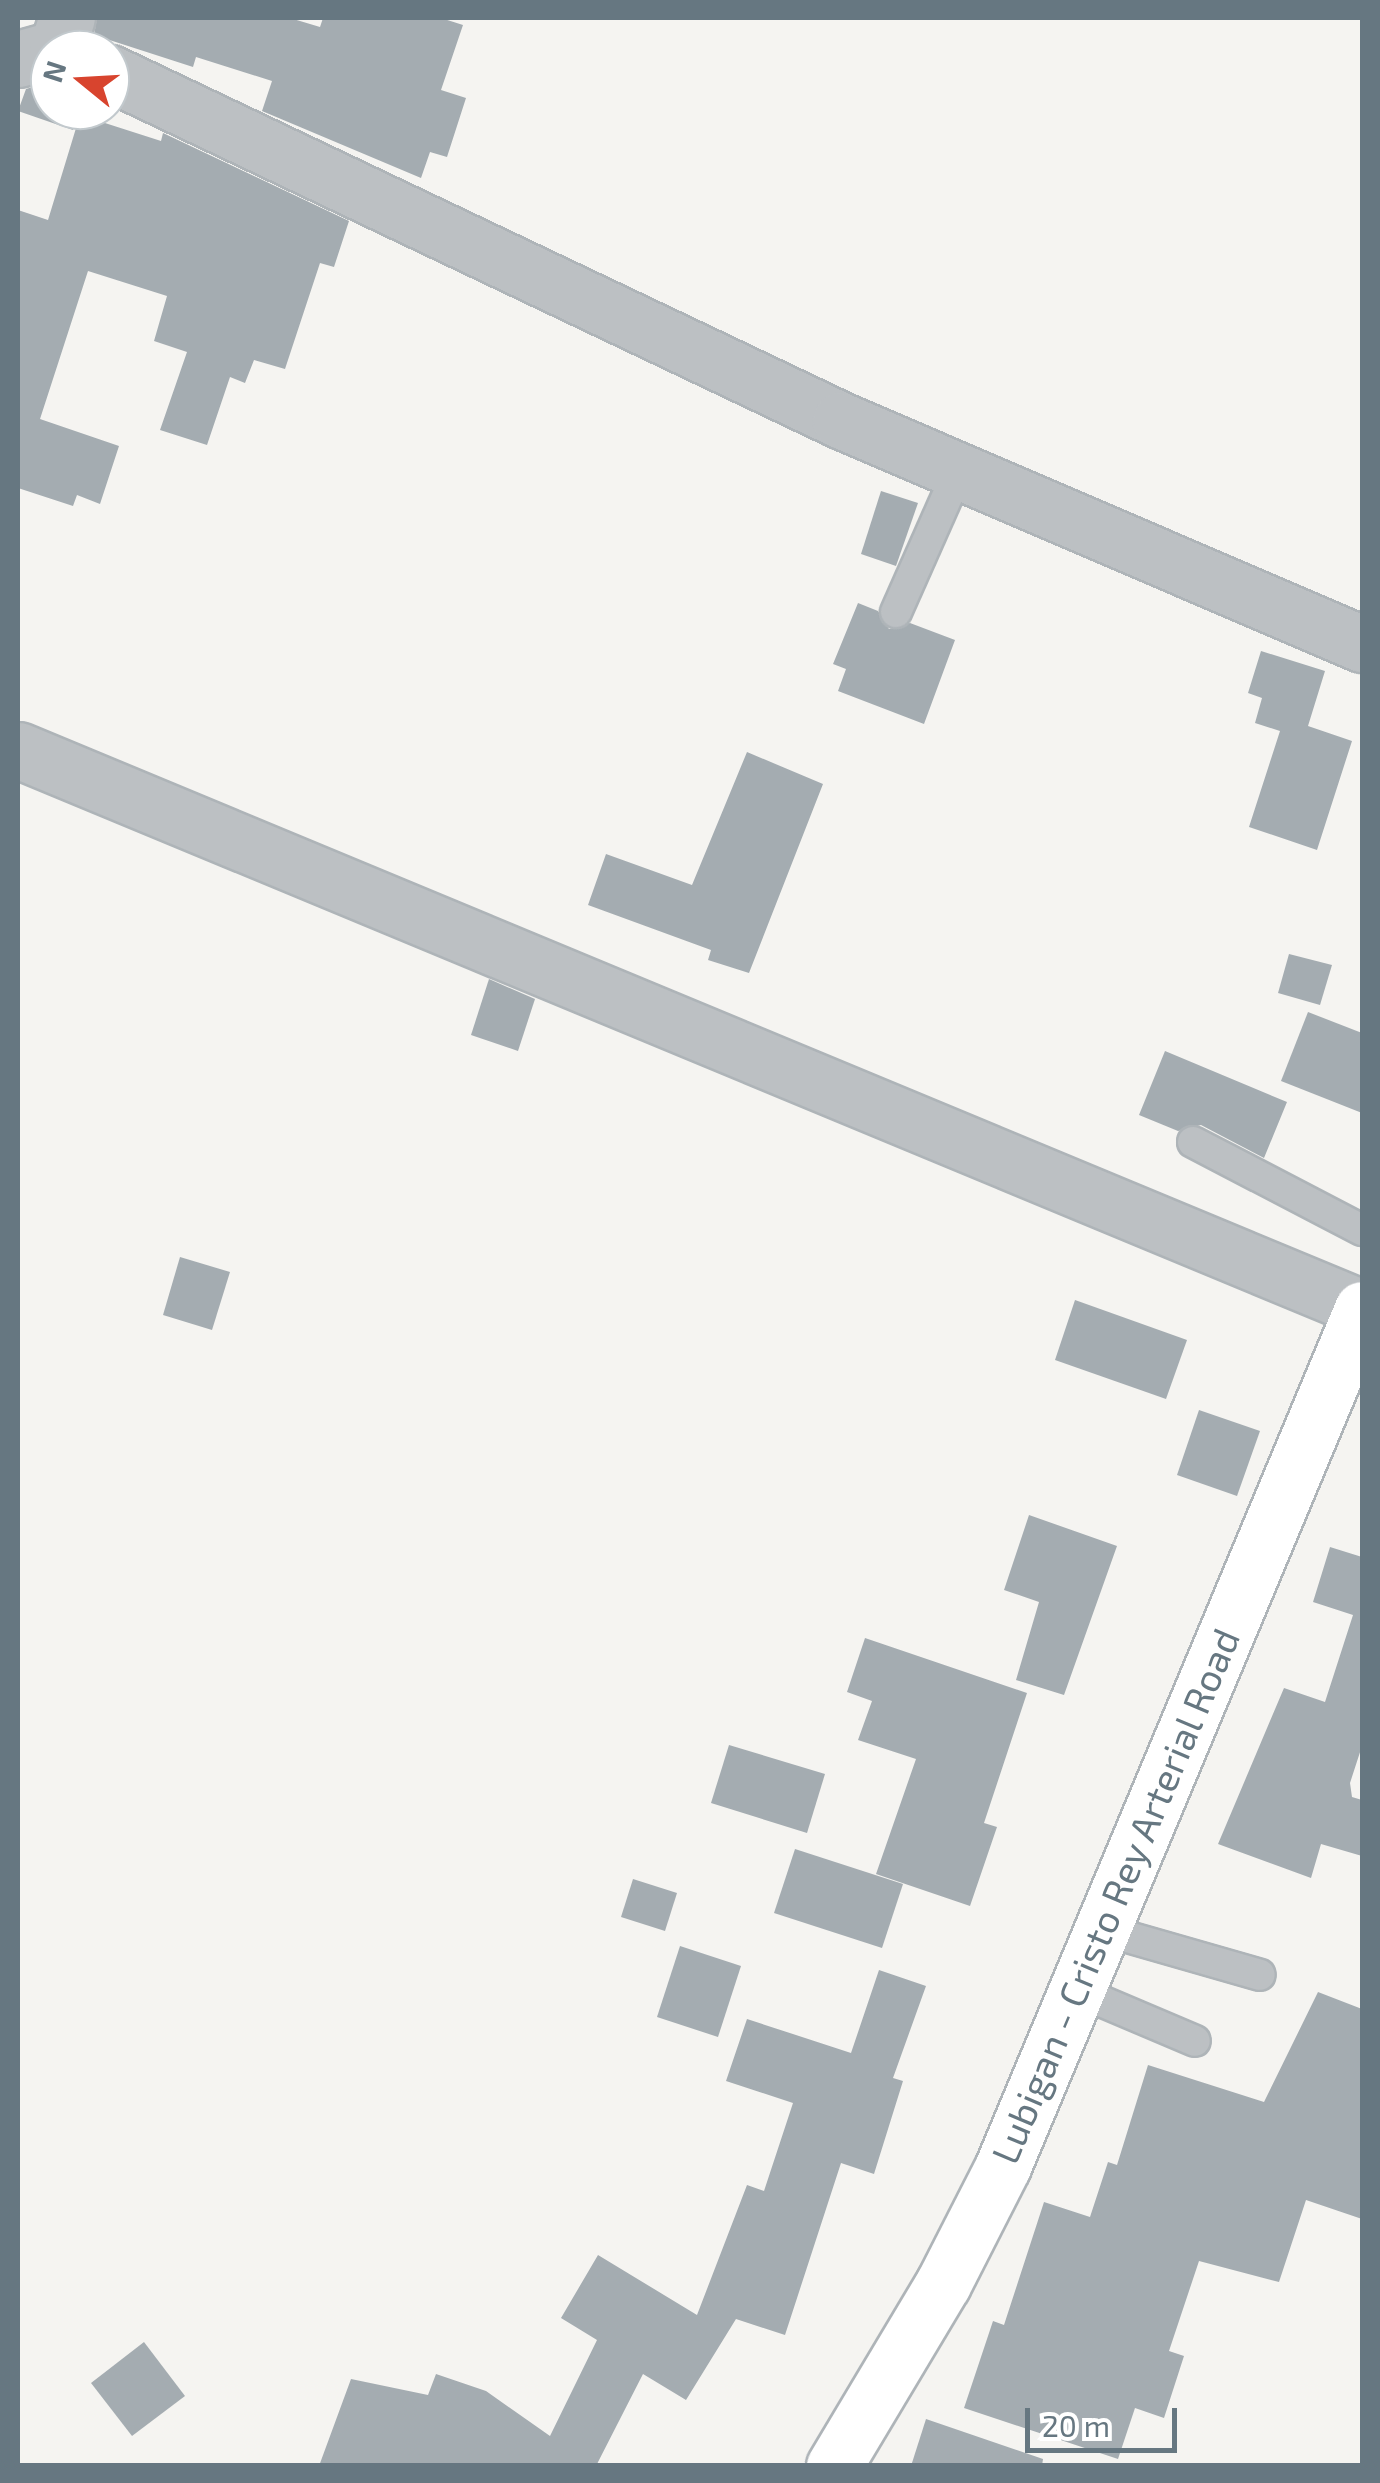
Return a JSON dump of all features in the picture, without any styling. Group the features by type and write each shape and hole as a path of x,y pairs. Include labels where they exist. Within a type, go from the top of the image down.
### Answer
{"main road":[{"name":"Lubigan - Cristo Rey Arterial Road","path":"834,2466 960,2250 1075,1990 1362,1308"}],"street":[{"path":"130,82 958,472 1362,644"},
{"path":"18,750 1362,1308"}],"lane":[{"path":"896,612 958,472"},
{"path":"1193,1142 1362,1230"},
{"path":"1100,1929 1260,1974"},
{"path":"1075,1990 1195,2041"}],"building":[{"path":"97,18 290,18 320,27 323,18 441,18 463,25 441,90 466,98 447,157 430,152 421,178 262,111 272,81 196,57 193,67 130,47 130,30 95,30"},
{"path":"30,88 30,115 18,111 26,89"},
{"path":"75,130 127,130 161,141 163,133 349,221 334,267 320,263 285,369 254,360 245,383 230,377 207,445 160,430 187,352 154,341 167,296 88,271 40,419 119,446 100,504 77,495 73,506 18,488 18,210 48,220"},
{"path":"881,491 918,503 896,566 861,554"},
{"path":"858,603 878,611 889,629 910,623 955,640 924,724 838,691 846,669 833,664"},
{"path":"1261,651 1325,671 1308,726 1352,741 1317,850 1249,827 1280,731 1255,723 1262,698 1248,693"},
{"path":"747,752 823,784 749,973 708,960 711,950 588,905 606,854 692,885"},
{"path":"1289,954 1332,965 1320,1005 1278,993"},
{"path":"489,979 535,999 518,1051 471,1035"},
{"path":"1308,1012 1362,1033 1362,1113 1281,1081"},
{"path":"1165,1051 1287,1102 1264,1158 1201,1125 1178,1131 1139,1115"},
{"path":"180,1257 230,1272 212,1330 163,1315"},
{"path":"1075,1300 1187,1340 1166,1399 1055,1360"},
{"path":"1199,1410 1260,1431 1237,1496 1177,1475"},
{"path":"1029,1515 1117,1546 1064,1695 1016,1680 1039,1602 1004,1590"},
{"path":"1330,1547 1362,1557 1362,1746 1350,1783 1352,1797 1362,1800 1362,1856 1321,1844 1311,1878 1218,1844 1284,1688 1325,1702 1353,1615 1313,1602"},
{"path":"865,1638 1027,1693 984,1823 997,1827 970,1906 876,1874 916,1759 858,1740 872,1701 847,1692"},
{"path":"729,1745 825,1774 807,1833 711,1803"},
{"path":"795,1849 903,1884 882,1948 774,1913"},
{"path":"633,1879 677,1893 665,1931 621,1917"},
{"path":"680,1946 741,1966 718,2037 657,2017"},
{"path":"879,1970 926,1986 893,2078 903,2081 874,2174 841,2163 785,2335 736,2319 686,2400 643,2374 596,2466 319,2466 351,2379 428,2395 436,2374 486,2391 550,2436 597,2340 561,2318 598,2255 697,2315 747,2185 764,2191 793,2103 726,2081 747,2019 851,2053"},
{"path":"1318,1992 1362,2009 1362,2219 1306,2200 1279,2282 1199,2261 1169,2351 1184,2356 1164,2418 1135,2408 1118,2459 964,2408 993,2321 1004,2325 1044,2202 1090,2217 1108,2162 1117,2165 1148,2065 1264,2102"},
{"path":"144,2342 185,2396 132,2436 91,2383"},
{"path":"926,2419 1043,2459 1042,2466 911,2466"}]}
